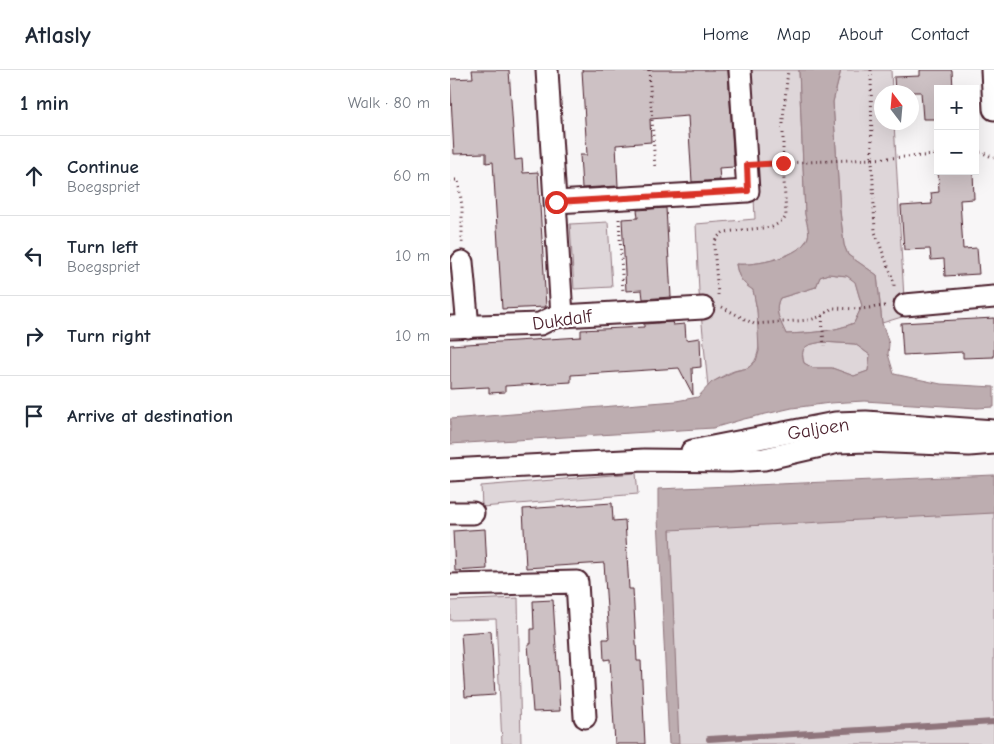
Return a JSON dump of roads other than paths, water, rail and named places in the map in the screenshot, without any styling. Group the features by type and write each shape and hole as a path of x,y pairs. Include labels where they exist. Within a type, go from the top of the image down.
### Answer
{"street":[{"path":"547,70 562,316"},
{"path":"556,202 748,191 740,70"},
{"path":"992,70 994,110"},
{"path":"459,327 462,262"},
{"path":"895,300 994,297"},
{"name":"Dukdalf","path":"459,327 540,324 552,318 562,316 711,307"},
{"name":"Galjoen","path":"644,460 835,423 866,422 994,431"},
{"name":"Galjoen","path":"450,470 644,460 730,461 764,459 838,442 867,441 969,445 994,443"},
{"path":"450,513 473,513"},
{"path":"450,585 577,582 585,717"}],"waterway":[{"path":"709,739 994,722"}]}
